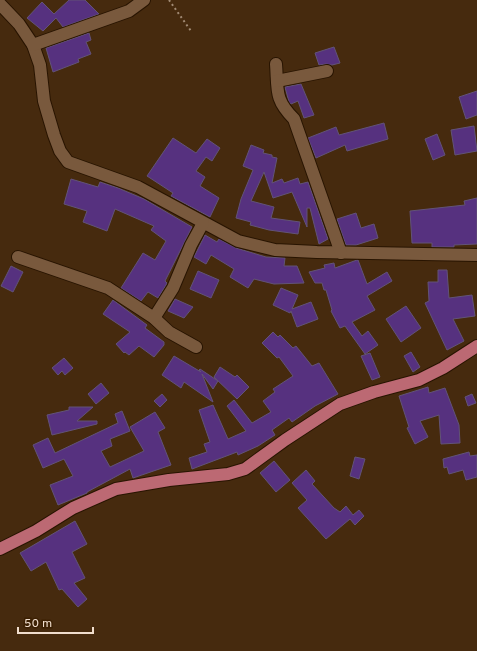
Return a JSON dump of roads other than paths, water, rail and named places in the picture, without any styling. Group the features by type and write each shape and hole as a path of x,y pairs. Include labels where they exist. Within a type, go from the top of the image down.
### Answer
{"main road":[{"path":"0,549 36,531 72,508 116,489 169,480 228,474 245,469 285,440 340,404 374,392 419,380 443,368 477,346"}],"street":[{"path":"33,45 129,11 144,0"},
{"path":"0,4 19,24 33,45 40,65 44,101 52,128 60,151 68,162 138,186 238,241 275,250 341,253 477,255"},
{"path":"276,64 278,100 294,119 341,253"},
{"path":"277,81 327,71"},
{"path":"154,318 173,288 191,245 203,223"},
{"path":"18,257 108,288 154,318 169,332 196,347"}]}
